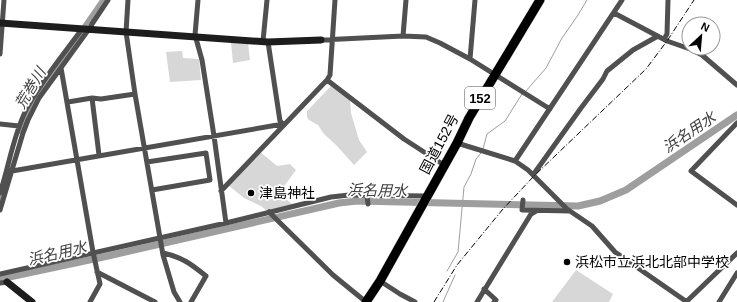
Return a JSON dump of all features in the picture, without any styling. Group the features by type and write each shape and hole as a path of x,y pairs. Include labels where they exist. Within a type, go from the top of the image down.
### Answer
{"highway":[{"name":"国道152号","path":"366,302 380,281 469,118 540,0"}],"street":[{"path":"0,54 1,23 4,0"},
{"path":"0,210 19,126 32,98 86,29 92,24 108,0"},
{"path":"128,0 126,32 144,149 160,239 174,292 180,302"},
{"path":"198,0 195,35 202,60 226,223"},
{"path":"267,0 265,41 280,121 284,124"},
{"path":"221,191 327,80 330,75 335,0"},
{"path":"403,36 406,0"},
{"path":"470,60 475,0"},
{"path":"515,161 622,0"},
{"path":"664,39 667,34 668,0"},
{"path":"614,13 664,39 702,55 737,85"},
{"path":"1,23 265,41 333,40 403,36 426,37 440,43 495,74 550,109"},
{"path":"0,193 2,178 9,170 28,120 39,98 62,68 86,29"},
{"path":"533,175 603,79 607,70 633,50 658,36"},
{"path":"62,68 93,254 100,284 90,302"},
{"path":"327,80 408,142 444,165"},
{"path":"68,102 135,94"},
{"path":"92,98 99,155"},
{"path":"737,123 691,171 737,205"},
{"path":"0,124 19,126"},
{"path":"9,170 144,149 284,124"},
{"path":"456,144 515,161 533,175 569,210 592,226 615,252 686,302 737,253"},
{"path":"147,162 206,153 210,180 152,190"},
{"path":"32,302 4,282 0,275 271,214 331,197 349,195 426,198"},
{"path":"367,196 368,204"},
{"path":"523,200 522,210 569,210"},
{"path":"477,302 531,214 536,211"},
{"path":"271,214 333,275 366,302"},
{"path":"163,250 192,264 206,276 191,302"},
{"path":"97,272 155,302"},
{"path":"719,302 737,273"},
{"path":"380,281 415,302"},
{"path":"484,289 496,300 494,302"}],"shaded area":[{"path":"231,43 248,43 250,60 233,63"},
{"path":"182,51 183,58 199,59 201,80 170,82 166,52"},
{"path":"331,86 350,99 351,113 359,140 367,152 354,165 324,134 318,125 309,120 307,117 307,111"},
{"path":"259,151 277,166 290,164 296,170 279,193 292,204 267,211 261,206 244,198 228,185"},
{"path":"576,270 613,294 609,302 552,302"}],"waterway":[{"name":"荒巻川","path":"21,131 26,116 35,100 104,0"},
{"path":"526,91 546,68 562,38 587,0"},
{"path":"483,149 487,134 505,121 522,94"},
{"name":"浜名用水","path":"0,279 339,203 357,201 578,206 600,201 626,190 737,115"},
{"path":"447,271 458,252 464,187 471,174 476,159 481,153"},
{"name":"荒巻川","path":"0,201 5,185"},
{"path":"443,302 455,275"}],"railway":[{"path":"434,302 457,265 503,209 534,176 646,69 667,41 694,0"}],"place":[{"name":"津島神社","path":"251,193"},
{"name":"浜松市立浜北北部中学校","path":"567,262"}]}
